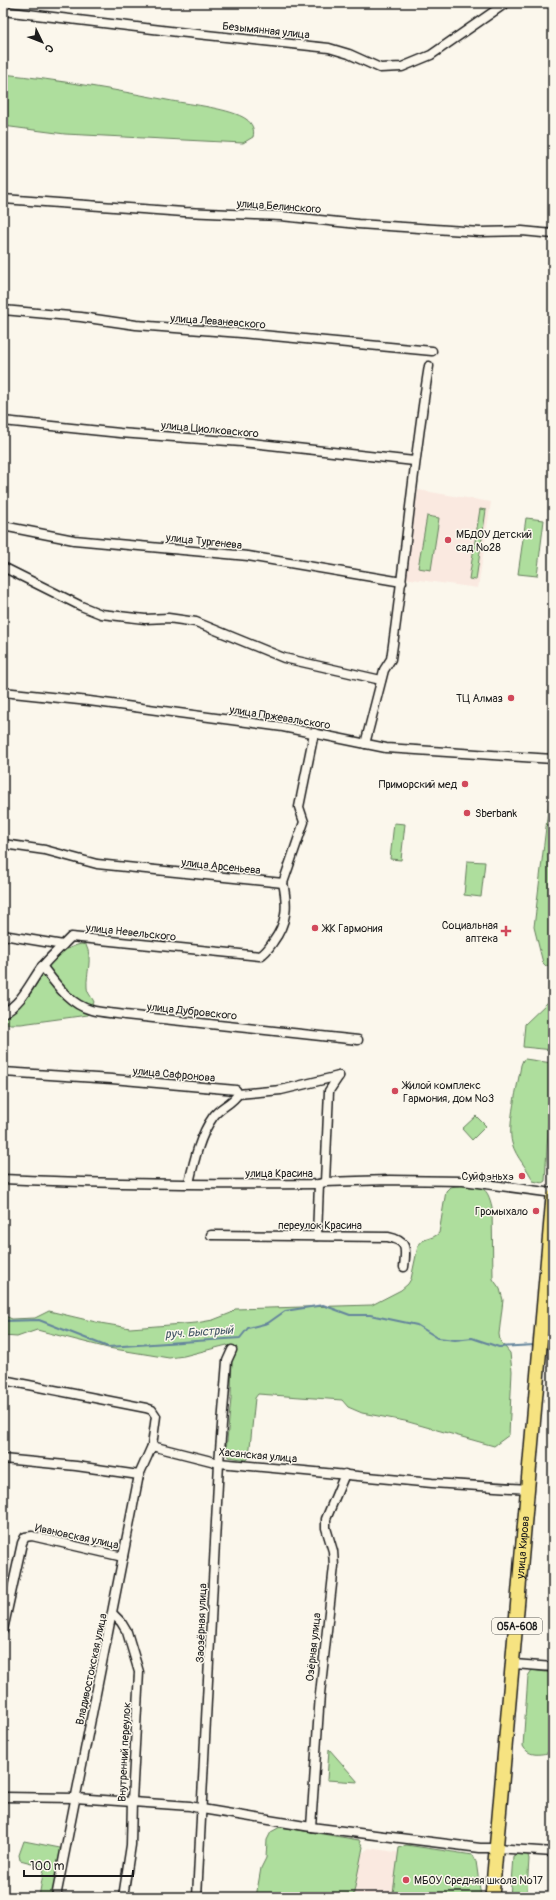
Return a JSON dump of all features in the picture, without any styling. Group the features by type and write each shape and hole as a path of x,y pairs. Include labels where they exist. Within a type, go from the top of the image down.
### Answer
{"main road":[{"name":"улица Кирова","path":"492,1897 514,1664 542,1330 550,1291 553,1197"}],"street":[{"name":"Безымянная улица","path":"3,11 329,48 349,54 375,67 386,68 402,67 431,55 506,3"},
{"name":"улица Белинского","path":"3,199 184,212 281,216 358,224 480,232 522,231 553,234"},
{"name":"улица Леваневского","path":"3,310 80,317 136,325 241,333 432,351"},
{"path":"365,744 384,670 391,659 402,582 414,461 429,366"},
{"name":"улица Циолковского","path":"3,421 120,433 242,442 414,461"},
{"name":"улица Тургенева","path":"3,526 74,540 248,556 402,582"},
{"path":"3,566 80,606 101,614 145,619 168,618 196,622 284,658 381,680"},
{"name":"улица Пржевальского","path":"3,692 89,701 314,733 365,744 408,750 553,759"},
{"path":"282,883 304,822 299,807 314,733"},
{"name":"улица Арсеньева","path":"3,844 46,850 97,864 282,883"},
{"name":"улица Невельского","path":"63,945 71,937 260,956 267,950 285,921 286,904 282,883"},
{"path":"3,935 63,945"},
{"path":"3,1013 16,1005 42,966 63,945"},
{"name":"улица Дубровского","path":"42,966 59,987 77,1004 90,1010 358,1040"},
{"name":"улица Сафронова","path":"3,1072 112,1079 236,1090 238,1094 281,1090 339,1076 329,1091 322,1183"},
{"path":"189,1183 195,1159 209,1124 215,1115 231,1103 238,1094"},
{"name":"улица Красина","path":"3,1179 189,1183 322,1183 389,1180 463,1181 553,1193"},
{"path":"317,1236 322,1183"},
{"name":"переулок Красина","path":"211,1235 388,1237 402,1242 406,1249 404,1267"},
{"name":"Заозёрная улица","path":"198,1897 219,1463 227,1361 232,1350"},
{"path":"3,1380 152,1410 156,1416 152,1446"},
{"name":"Хасанская улица","path":"152,1446 219,1463 432,1483 529,1489"},
{"name":"Владивостокская улица","path":"56,1897 64,1866 75,1798 140,1475 152,1446"},
{"path":"3,1459 76,1466 140,1475"},
{"name":"Озёрная улица","path":"311,1827 320,1694 334,1566 333,1552 326,1528 326,1519 345,1474"},
{"name":"Ивановская улица","path":"3,1630 22,1543 25,1537 32,1536 123,1557"},
{"name":"Внутренний переулок","path":"113,1614 122,1622 128,1632 139,1672 131,1845 123,1897"},
{"path":"514,1664 553,1667"},
{"path":"3,1797 132,1800 190,1806 311,1827 480,1848 553,1852"}],"shaded area":[{"name":"МБДОУ Детский сад №28","path":"418,490 491,502 478,588 404,578"},
{"name":"МБОУ Средняя школа №17","path":"369,1848 460,1862 456,1897 352,1897 356,1858"}],"green space":[{"path":"3,74 46,79 130,93 231,112 246,119 251,125 254,134 253,137 243,143 65,134 3,126"},
{"path":"480,509 486,510 476,580 469,579"},
{"path":"427,516 439,518 431,570 418,568"},
{"path":"526,518 544,520 537,576 518,574"},
{"path":"553,769 553,966 546,966 543,963 534,927"},
{"path":"394,823 405,824 401,860 390,859"},
{"path":"467,861 485,862 481,897 464,895"},
{"path":"81,944 86,945 88,950 89,961 87,989 94,1002 92,1006 86,1005 73,997 61,985 48,968 57,956 71,947"},
{"path":"43,973 88,1015 21,1024 3,1024 3,1017 18,1008"},
{"path":"548,1002 553,1003 553,1050 523,1047 525,1024"},
{"path":"525,1059 552,1063 545,1181 542,1183 533,1181 516,1153 512,1143 512,1116 521,1065"},
{"path":"476,1116 486,1126 472,1140 462,1129"},
{"path":"464,1185 483,1189 488,1195 492,1207 493,1279 500,1289 503,1300 499,1334 500,1341 510,1353 512,1371 509,1435 494,1446 405,1421 362,1413 348,1407 342,1400 258,1394 255,1398 249,1457 247,1460 229,1457 226,1451 231,1399 232,1350 227,1345 184,1356 169,1358 108,1348 37,1330 17,1337 3,1336 3,1315 12,1319 35,1318 49,1311 100,1323 130,1328 196,1323 213,1320 231,1313 235,1309 372,1305 401,1290 408,1284 411,1279 418,1246 422,1241 439,1233 446,1191 450,1187"},
{"path":"532,1670 553,1673 553,1752 532,1754 523,1746 528,1676"},
{"path":"329,1749 358,1782 327,1780"},
{"path":"280,1827 359,1840 363,1847 353,1897 256,1897 261,1868 266,1858 267,1840 271,1832"},
{"path":"24,1841 60,1848 62,1851 51,1897 39,1897 44,1868 43,1866 20,1860 19,1855"},
{"path":"406,1845 473,1855 476,1861 481,1897 394,1897 393,1893 399,1848"},
{"path":"521,1853 528,1855 529,1859 527,1891 540,1897 510,1897 513,1856"}],"waterway":[{"name":"руч. Быстрый","path":"3,1321 39,1320 108,1347 240,1338 248,1328 268,1323 285,1311 323,1305 350,1315 370,1315 417,1325 438,1338 455,1340 472,1338 499,1347 535,1345"},
{"name":"руч. Быстрый","path":"545,1344 553,1344"}],"place":[{"name":"МБДОУ Детский сад №28","path":"448,540"},
{"name":"ТЦ Алмаз","path":"511,698"},
{"name":"Приморский мед","path":"465,784"},
{"name":"Sberbank","path":"467,813"},
{"name":"ЖК Гармония","path":"315,928"},
{"name":"Социальная аптека","path":"506,931"},
{"name":"Жилой комплекс Гармония, дом №3","path":"395,1091"},
{"name":"Суйфэньхэ","path":"522,1176"},
{"name":"Громыхало","path":"536,1211"},
{"name":"МБОУ Средняя школа №17","path":"406,1880"}]}
